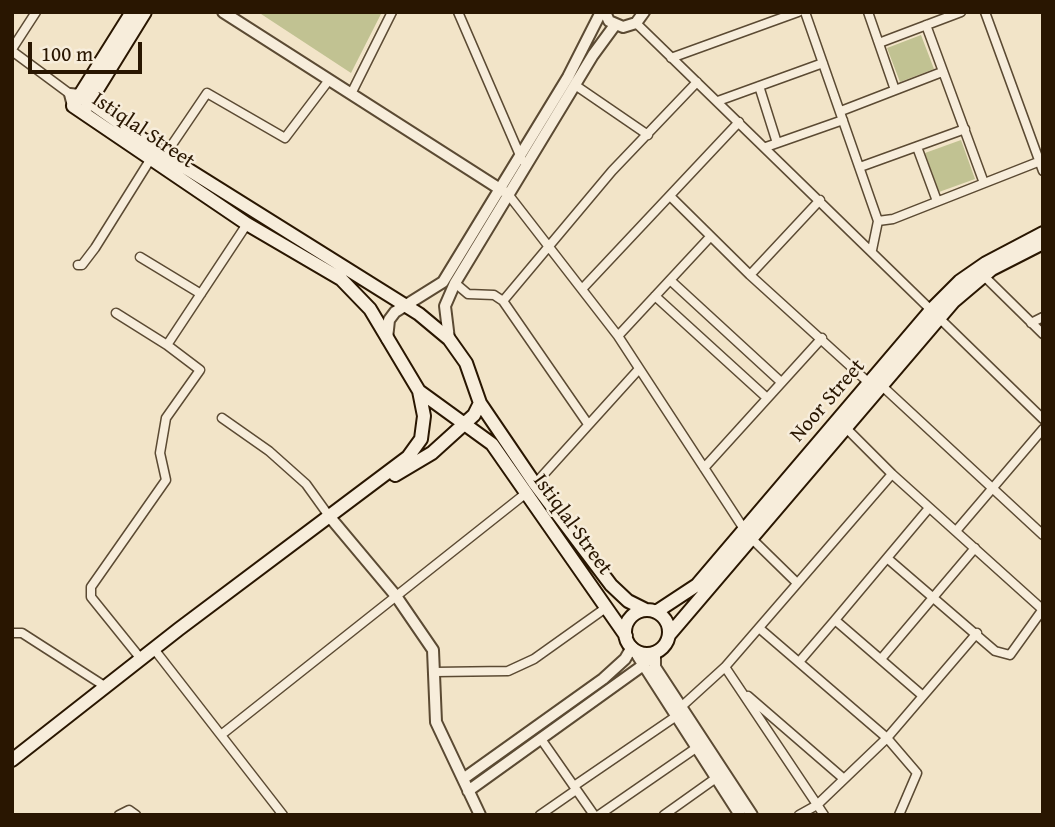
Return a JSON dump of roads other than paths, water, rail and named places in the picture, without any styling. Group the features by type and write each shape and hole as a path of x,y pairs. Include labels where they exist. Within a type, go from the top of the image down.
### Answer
{"main road":[{"path":"79,102 132,12"},
{"path":"79,102 145,12"},
{"name":"Istiqlal Street","path":"79,102 406,306 449,339 467,363 480,402 535,484 611,585 628,601 651,611"},
{"name":"Istiqlal Street","path":"79,102 150,160 247,224 341,279 370,309 419,391 492,444 629,641"},
{"name":"Noor Street","path":"669,635 747,533 936,313 960,281 986,263 1043,233"},
{"name":"Noor Street","path":"936,313 984,276 1043,243"},
{"name":"Noor Street","path":"651,611 697,585 845,427 875,384"},
{"path":"12,760 408,457 421,439 424,416 419,391"},
{"path":"355,497 432,453 463,425 480,402"},
{"path":"651,611 666,621 669,635 664,645 655,652 642,653 629,641 625,628 632,615 651,611"}],"street":[{"path":"36,12 12,50 79,102"},
{"path":"223,12 504,191 549,243 618,336 747,533 797,583"},
{"path":"351,94 392,12"},
{"path":"458,12 523,161"},
{"path":"523,161 603,12 615,25 630,27 644,12"},
{"path":"671,58 798,12"},
{"path":"805,12 878,221 873,250"},
{"path":"868,12 895,90"},
{"path":"878,43 961,12"},
{"path":"878,221 893,219 984,183 1042,164 985,12"},
{"path":"636,23 873,250 1043,419"},
{"path":"387,339 389,320 395,312 443,282 615,25"},
{"path":"926,25 984,183"},
{"path":"718,101 823,63"},
{"path":"766,147 942,72"},
{"path":"165,155 207,93 285,138 328,80"},
{"path":"503,301 549,243 697,82"},
{"path":"575,86 648,135"},
{"path":"758,86 777,143"},
{"path":"582,289 739,122"},
{"path":"860,167 965,129"},
{"path":"917,147 937,201"},
{"path":"78,265 82,265 95,248 150,160"},
{"path":"449,339 445,306 504,191"},
{"path":"670,196 750,275 1043,535"},
{"path":"750,275 820,200"},
{"path":"167,345 247,224"},
{"path":"618,336 710,237"},
{"path":"140,257 201,294"},
{"path":"984,276 1043,334"},
{"path":"670,280 782,382"},
{"path":"455,283 468,294 494,295 503,301 588,424"},
{"path":"655,296 766,398"},
{"path":"116,313 167,345 200,370 166,418 160,453 166,480 91,587 91,597 141,659"},
{"path":"1031,323 1043,317"},
{"path":"704,468 822,338"},
{"path":"535,484 639,369"},
{"path":"222,418 278,459 306,484 329,516 396,596 433,650 436,722 480,815"},
{"path":"845,427 892,474 1043,609 1010,655 995,651 887,558"},
{"path":"956,531 1043,429"},
{"path":"540,815 678,712 725,667 892,474"},
{"path":"221,735 525,494"},
{"path":"799,662 929,508"},
{"path":"881,659 975,548"},
{"path":"435,672 508,671 534,659 607,607"},
{"path":"835,620 923,696"},
{"path":"759,628 887,737 917,774 899,815"},
{"path":"12,633 22,633 106,687"},
{"path":"799,815 817,805 887,737 977,634"},
{"path":"463,779 603,679 625,659 629,641"},
{"path":"629,641 642,666 752,815"},
{"path":"154,649 283,815"},
{"path":"468,791 642,666 655,652"},
{"path":"655,652 655,667 696,748 740,815"},
{"path":"725,667 824,815"},
{"path":"741,690 845,779"},
{"path":"541,739 596,815 696,748"},
{"path":"664,815 716,778"},
{"path":"119,815 129,810 136,815"}]}
